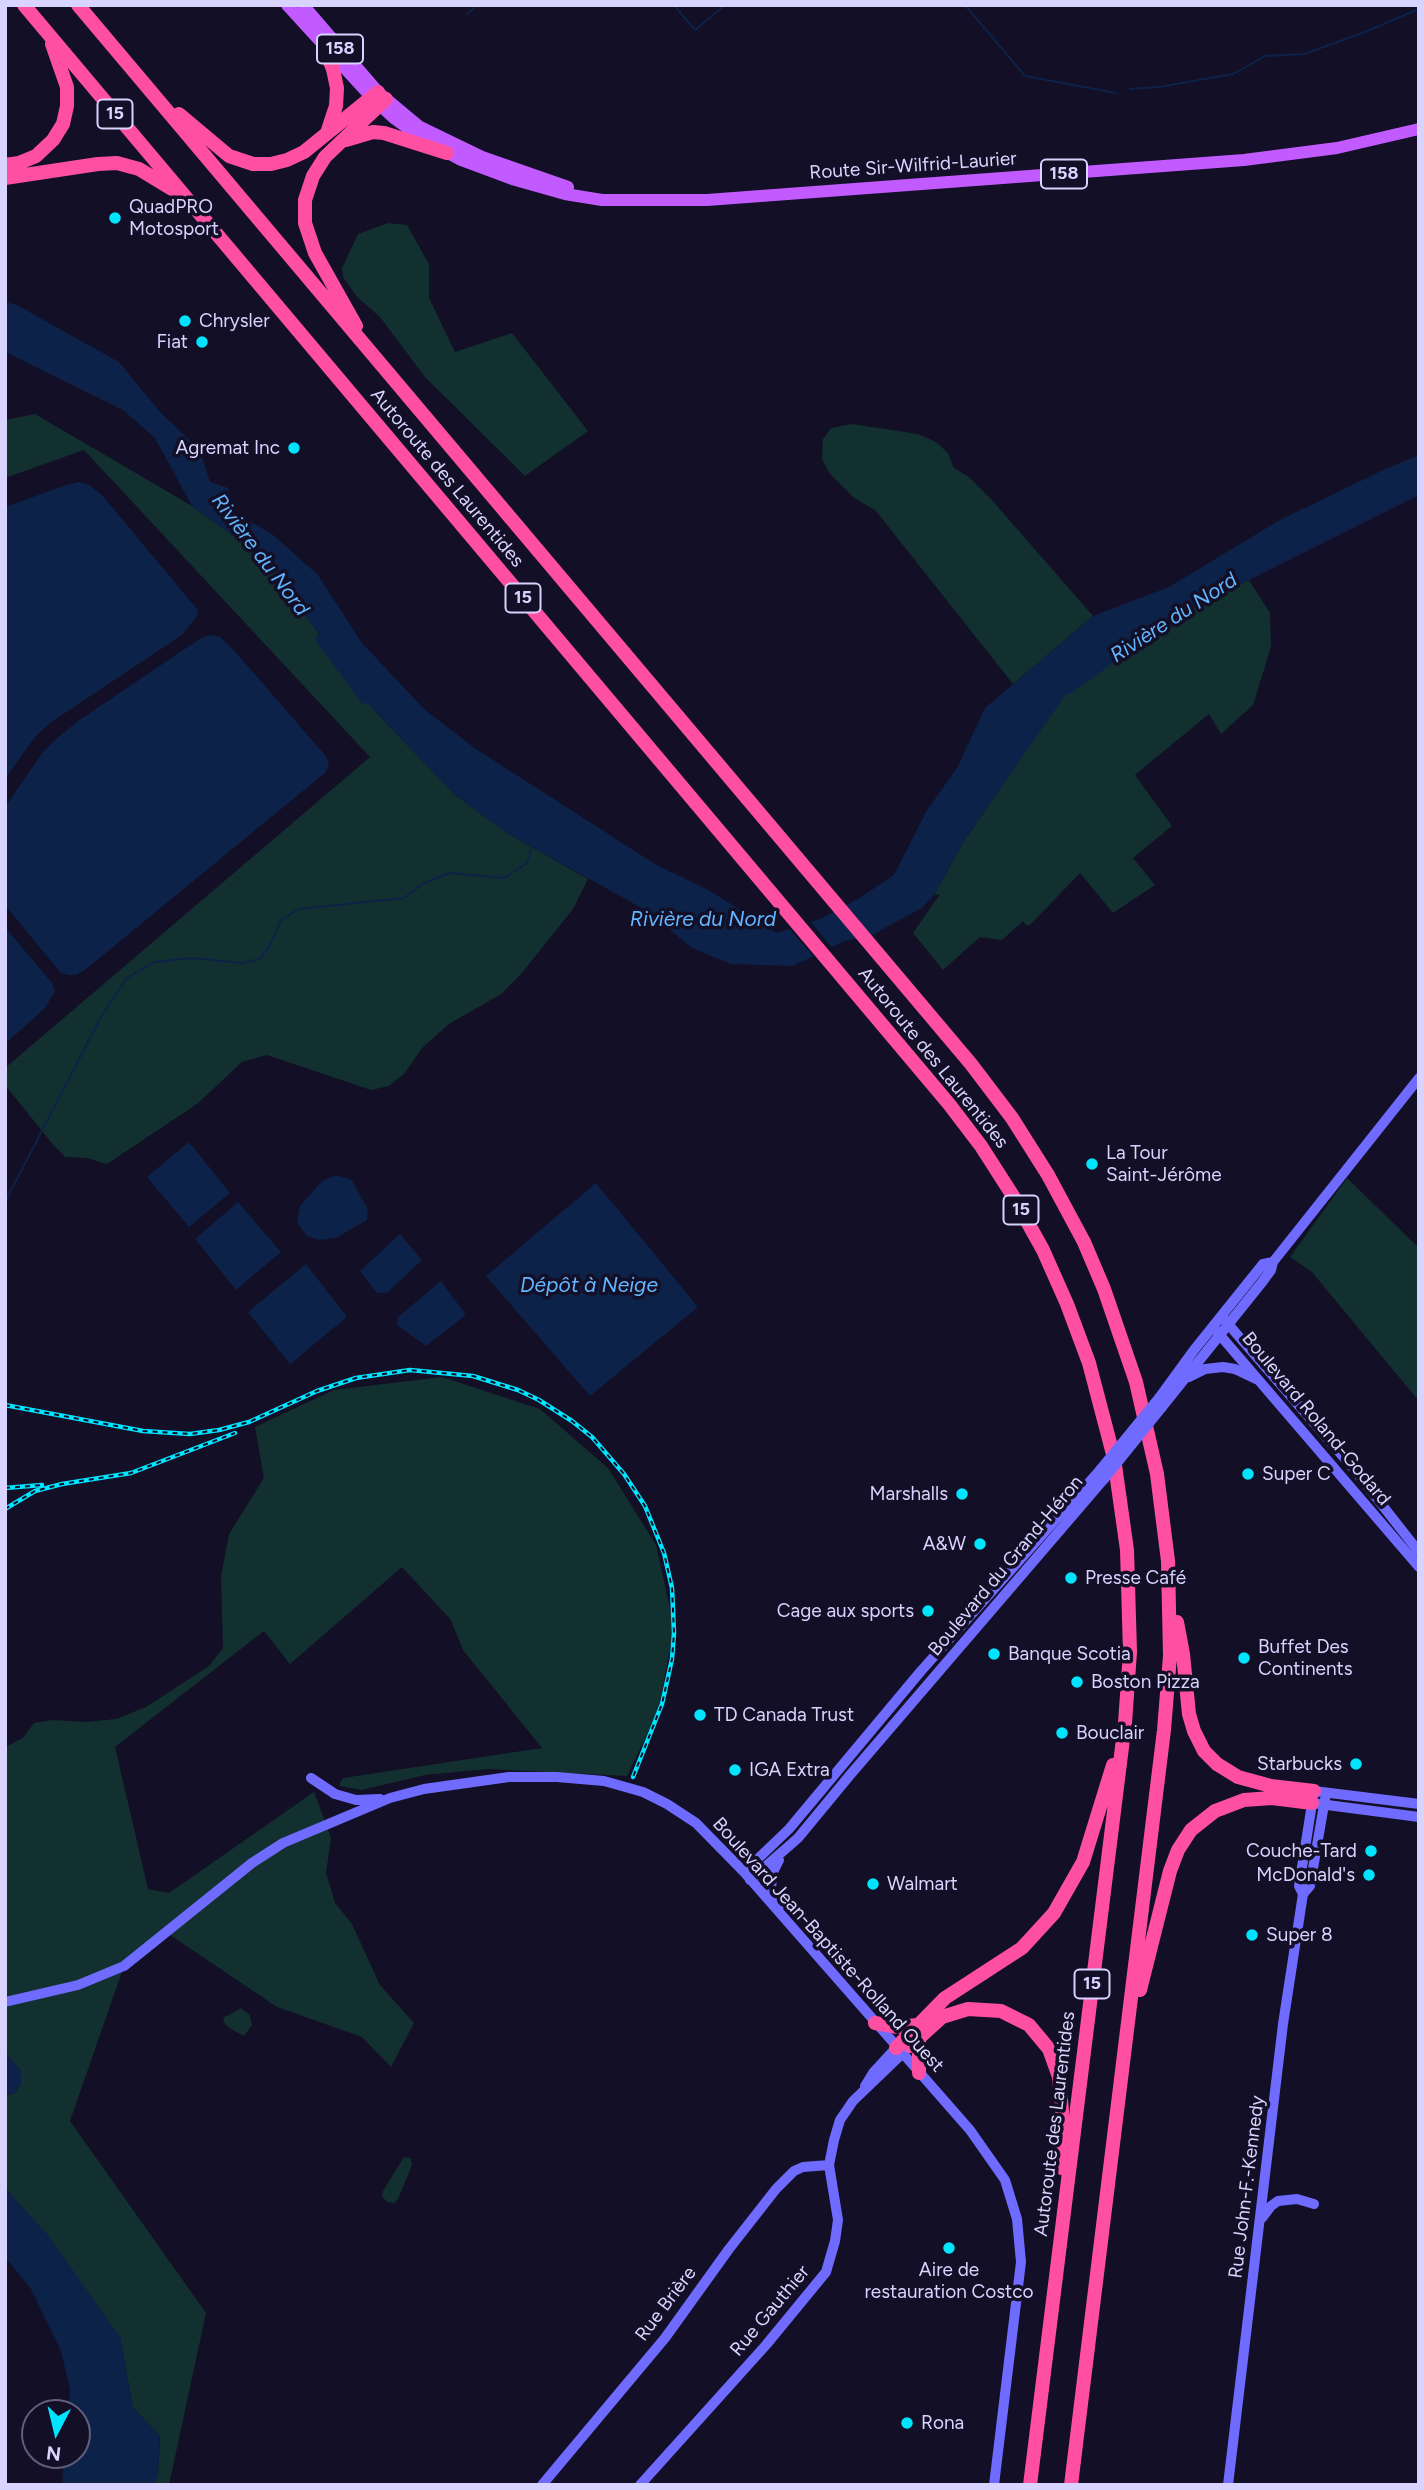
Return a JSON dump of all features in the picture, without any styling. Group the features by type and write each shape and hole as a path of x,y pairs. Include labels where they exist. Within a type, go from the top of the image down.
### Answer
{"highway":[{"name":"Autoroute des Laurentides","path":"24,5 944,1098 987,1155 1013,1196 1043,1251 1079,1334 1110,1439 1125,1524 1130,1584 1130,1637 1123,1734 1030,2485"},
{"name":"Autoroute des Laurentides","path":"78,5 971,1064 1007,1111 1044,1167 1087,1249 1121,1333 1146,1419 1163,1510 1170,1587 1170,1642 1166,1712 1071,2485"},
{"path":"5,165 25,161 41,153 57,135 65,118 68,106 67,87 47,33"},
{"path":"324,48 335,73 337,88 336,106 327,134"},
{"path":"147,87 216,147 235,159 264,165 287,160 304,152 379,98"},
{"path":"375,358 320,265 305,223 305,200 313,176 325,157 379,98"},
{"path":"341,141 373,132 384,133 447,153"},
{"path":"5,178 117,163 139,169 183,195"},
{"path":"1170,1587 1183,1654 1189,1714 1204,1751 1217,1764 1238,1777 1319,1798"},
{"path":"899,2051 951,1993 1022,1948 1054,1913 1074,1881 1087,1851 1123,1734"},
{"path":"1125,2045 1167,1881 1178,1850 1191,1830 1220,1808 1244,1800 1319,1798"},
{"path":"875,2023 918,2031 947,2015 962,2010 985,2008 1019,2018 1033,2028 1045,2043 1057,2070 1061,2092 1061,2234"},
{"path":"918,2031 919,2073"}],"main road":[{"name":"Route Sir-Wilfrid-Laurier","path":"287,5 324,48 416,135 447,153 512,179 565,194 612,201 741,198 1258,159 1337,148 1419,129"},
{"name":"Route Sir-Wilfrid-Laurier","path":"303,5 379,98 428,131 494,162 581,190 658,202"}],"street":[{"name":"Boulevard du Grand-Héron","path":"747,1876 784,1852 798,1838 1102,1474 1225,1321 1263,1265 1273,1262 1419,1078"},
{"name":"Boulevard Roland-Godard","path":"1225,1321 1353,1468 1419,1552"},
{"name":"Boulevard du Grand-Héron","path":"1160,1402 1186,1378 1217,1331"},
{"name":"Boulevard Roland-Godard","path":"1217,1331 1419,1567"},
{"path":"1186,1378 1210,1368 1227,1367 1261,1382"},
{"name":"Boulevard du Grand-Héron","path":"747,1876 903,1692 1102,1474"},
{"name":"Boulevard Jean-Baptiste-Rolland Ouest","path":"5,2002 78,1985 124,1966 262,1856 283,1843 390,1798 435,1787 509,1777 604,1781 643,1792 696,1823 747,1876 970,2130 1005,2180 1017,2218 1021,2262 994,2485"},
{"path":"311,1778 335,1794 352,1799 390,1798"},
{"path":"1319,1798 1419,1804"},
{"path":"1319,1798 1419,1817"},
{"name":"Rue John-F.-Kennedy","path":"1228,2485 1283,2024 1303,1894 1299,1886 1319,1798"},
{"path":"783,1917 771,1887 773,1872 784,1852"},
{"name":"Rue Gauthier","path":"640,2485 766,2345 825,2272 835,2241 838,2220 830,2165 840,2120 899,2051"},
{"name":"Rue Brière","path":"542,2485 665,2338 776,2189 794,2171 803,2167 830,2165"},
{"path":"1260,2220 1270,2206 1278,2201 1297,2199 1314,2204"}],"green space":[{"path":"388,223 407,225 429,264 429,298 455,352 512,333 588,431 525,476 425,377 380,317 357,297 343,277 342,268 358,234"},
{"path":"35,414 192,506 265,559 372,708 454,794 507,833 588,879 573,909 521,974 501,994 449,1024 423,1047 404,1074 389,1086 371,1090 267,1055 242,1062 197,1104 107,1164 87,1158 65,1157 5,1085 5,1068 370,757 84,450 5,478 5,420"},
{"path":"852,424 918,434 936,442 948,453 954,468 969,477 991,499 1093,616 1013,684 876,511 853,497 830,474 822,459 823,439 831,428"},
{"path":"1249,580 1270,613 1271,647 1253,705 1221,734 1209,714 1135,775 1172,826 1133,858 1155,885 1113,913 1080,873 1032,923 1027,926 1023,921 1002,940 980,937 943,970 913,933 940,894 934,895 964,841 1069,688 1151,623"},
{"path":"1347,1178 1419,1248 1419,1401 1311,1271 1290,1257"},
{"path":"442,1377 540,1409 608,1468 656,1545 674,1627 658,1712 627,1776 488,1769 425,1775 362,1790 339,1786 343,1778 542,1748 463,1650 451,1620 402,1567 290,1664 264,1631 115,1747 148,1889 169,1893 314,1792 331,1838 326,1873 335,1903 352,1924 380,1985 414,2023 391,2067 362,2037 277,2007 170,1935 124,1966 70,2121 206,2313 169,2485 153,2485 158,2475 160,2436 133,2408 120,2337 5,2187 5,2096 15,2093 21,2083 21,2071 5,2052 5,1747 23,1738 34,1723 52,1720 85,1722 116,1719 146,1707 209,1666 223,1648 221,1576 229,1534 264,1478 255,1427 334,1390"},
{"path":"241,2008 250,2015 252,2025 244,2036 225,2024 223,2018"},
{"path":"404,2157 411,2158 412,2165 398,2199 394,2203 387,2202 382,2196 383,2191"}],"water":[{"name":"Rivière du Nord","path":"5,302 17,305 119,362 160,412 200,450 210,482 228,488 232,511 272,534 318,575 362,643 425,710 476,749 655,864 712,892 777,933 820,919 858,899 894,875 927,810 957,768 985,708 1093,616 1169,587 1278,521 1419,455 1419,495 1249,580 1151,623 1070,688 964,841 934,895 922,908 870,936 845,941 793,966 731,964 692,948 645,910 507,833 454,794 372,708 265,559 192,506 155,438 123,410 5,352"},
{"path":"79,482 89,485 102,495 197,609 198,615 182,635 50,723 35,737 5,779 5,507"},
{"path":"211,635 220,637 231,647 325,755 329,763 326,772 85,970 76,975 60,972 5,905 5,807 43,752 57,738 201,638"},
{"path":"5,927 52,983 55,992 44,1009 5,1044"},
{"path":"189,1142 230,1193 189,1227 147,1177"},
{"path":"336,1175 352,1180 368,1210 367,1220 336,1238 320,1240 307,1236 297,1223 300,1206 322,1181"},
{"name":"Dépôt à Neige","path":"596,1183 698,1307 590,1396 486,1276"},
{"path":"238,1202 281,1252 236,1290 195,1239"},
{"path":"400,1234 422,1260 387,1293 377,1293 360,1271"},
{"path":"306,1264 347,1317 290,1364 248,1312"},
{"path":"441,1281 466,1315 426,1346 397,1325 398,1317"},
{"path":"5,2052 21,2071 21,2083 15,2093 5,2096"},
{"path":"5,2188 48,2235 120,2337 133,2408 160,2436 158,2475 153,2485 62,2485 63,2469 91,2469 91,2399 69,2399 70,2390 61,2351 31,2289 5,2257"}],"pier":[{"path":"808,919 834,950 816,959 787,926"}],"waterway":[{"path":"467,14 478,5"},
{"path":"674,5 695,30 725,5"},
{"path":"965,5 1025,76 1116,93"},
{"path":"1130,89 1159,87 1233,74 1265,56 1304,54 1419,9"},
{"name":"Rivière du Nord","path":"1068,688 1191,603"},
{"name":"Rivière du Nord","path":"322,639 365,698"},
{"path":"5,1202 101,1017 127,978 154,962 192,958 242,963 259,959 269,947 281,920 299,909 404,898 424,883 450,873 504,878 527,863 532,847"}],"railway":[{"path":"5,1405 143,1431 190,1434 249,1422 317,1391 356,1378 410,1370 473,1376 518,1390 539,1400 592,1437 624,1474 645,1506 664,1553 672,1588 672,1659 662,1704 633,1777"},
{"path":"5,1509 35,1491 131,1473 235,1433"},
{"path":"5,1488 42,1485"}],"place":[{"name":"QuadPRO Motosport","path":"115,218"},
{"name":"Chrysler","path":"185,321"},
{"name":"Fiat","path":"202,342"},
{"name":"Agremat Inc","path":"294,448"},
{"name":"La Tour Saint-Jérôme","path":"1092,1164"},
{"name":"Super C","path":"1248,1474"},
{"name":"Marshalls","path":"962,1494"},
{"name":"A&W","path":"980,1544"},
{"name":"Presse Café","path":"1071,1578"},
{"name":"Cage aux sports","path":"928,1611"},
{"name":"Banque Scotia","path":"994,1654"},
{"name":"Buffet Des Continents","path":"1244,1658"},
{"name":"Boston Pizza","path":"1077,1682"},
{"name":"TD Canada Trust","path":"700,1715"},
{"name":"Bouclair","path":"1062,1733"},
{"name":"Starbucks","path":"1356,1764"},
{"name":"IGA Extra","path":"735,1770"},
{"name":"Couche-Tard","path":"1371,1851"},
{"name":"McDonald's","path":"1369,1875"},
{"name":"Walmart","path":"873,1884"},
{"name":"Super 8","path":"1252,1935"},
{"name":"Aire de restauration Costco","path":"949,2248"},
{"name":"Rona","path":"907,2423"}]}
